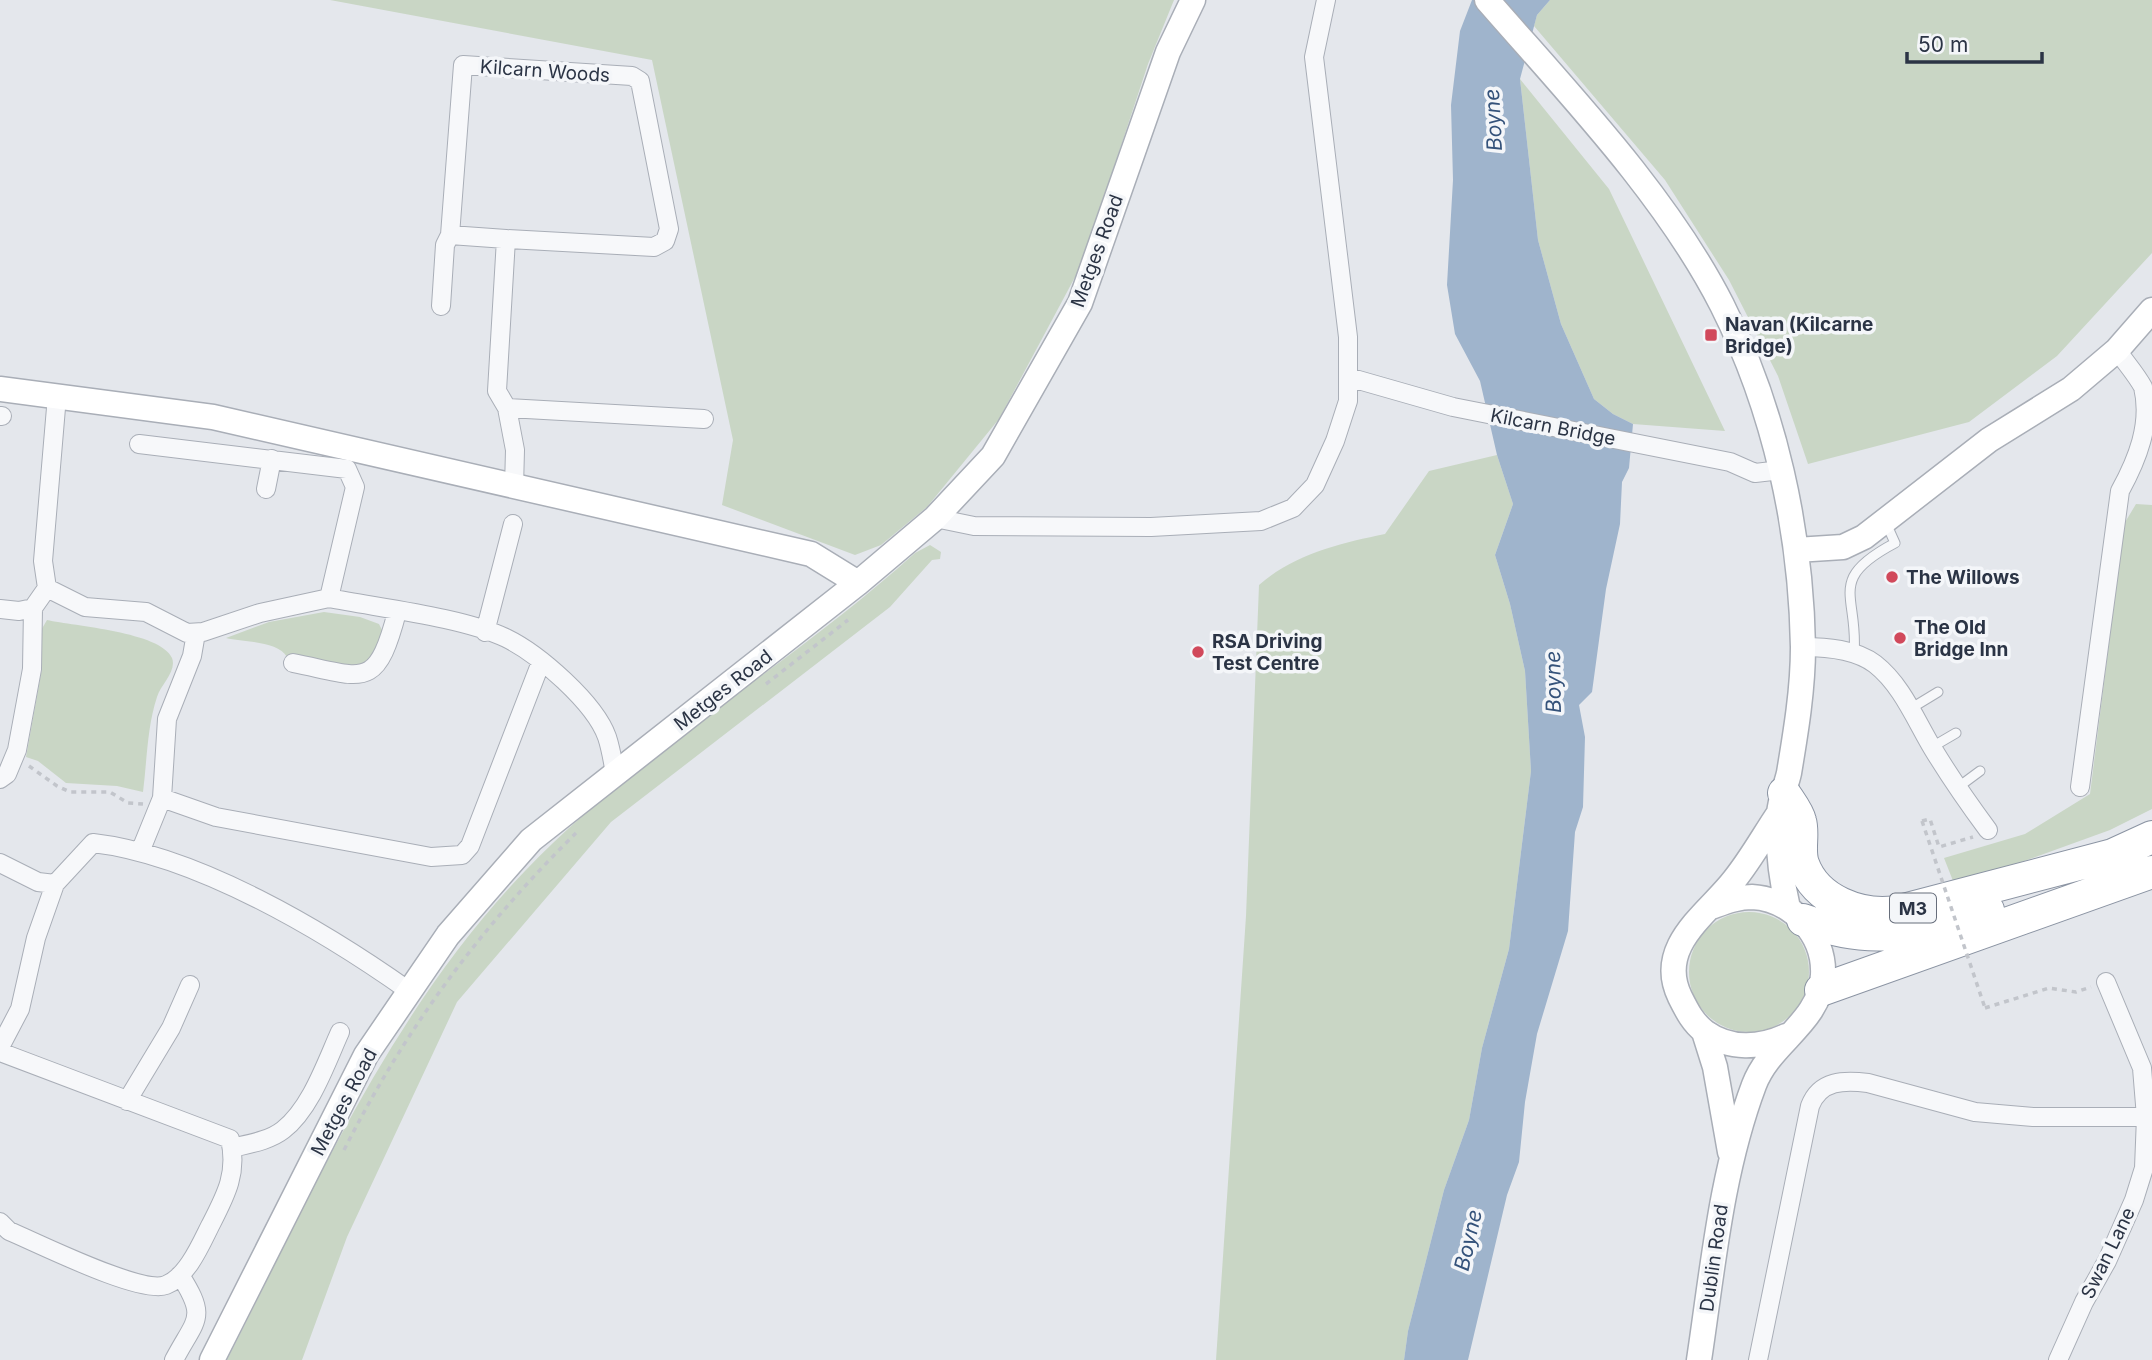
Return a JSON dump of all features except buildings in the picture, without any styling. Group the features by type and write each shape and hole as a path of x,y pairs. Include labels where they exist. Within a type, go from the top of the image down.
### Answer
{"highway":[{"name":"M3","path":"1782,803 1801,821 1800,852 1810,876 1838,902 1867,914 1905,910 2113,855"},
{"name":"M3","path":"1795,914 1837,932 1885,937 2011,902 2152,836"},
{"name":"M3","path":"1821,990 2152,872"}],"street":[{"name":"Metges Road","path":"212,1360 366,1055 447,935 531,840 858,583 935,518 993,456 1080,303 1168,52 1193,0"},
{"path":"935,518 974,526 1151,527 1261,521 1293,508 1315,485 1335,441 1348,401 1348,337 1314,57 1326,0"},
{"path":"1487,0 1580,107 1647,191 1687,247 1721,304 1753,374 1769,423 1780,470 1796,550 1803,647 1797,722 1782,803 1782,882 1795,914 1818,945 1824,972 1816,1005 1803,1023 1787,1036 1755,1081 1730,1156"},
{"name":"Kilcarn Woods","path":"441,306 445,244 450,235 463,65 632,76 640,81 669,229 665,241 654,247 450,235"},
{"path":"506,239 497,391 507,408 515,450 514,486"},
{"path":"1796,550 1843,547 1886,522 1989,440 2071,389 2117,351 2152,310"},
{"path":"2080,787 2120,491 2143,450 2149,420 2144,389 2117,351"},
{"name":"Kilcarn Bridge","path":"1348,377 1463,409 1730,462 1755,473 1780,470"},
{"path":"0,389 213,417 811,554 858,583"},
{"path":"0,779 7,775 13,759 32,669 33,608 47,588 43,561 57,396"},
{"path":"507,408 704,419"},
{"path":"139,444 347,469 355,486 329,598"},
{"path":"266,489 272,459"},
{"path":"485,632 513,524"},
{"path":"47,588 85,607 146,612 187,633 196,633 260,613 329,598 506,638 541,662 585,701 607,735 615,774"},
{"path":"0,609 19,611 33,608"},
{"path":"293,663 350,674 365,674 379,664 397,612"},
{"path":"140,852 161,802 167,719 192,656 196,633"},
{"path":"1803,647 1826,647 1854,654 1875,664 1903,695 1957,788 1988,830"},
{"path":"161,802 230,820 431,858 462,855 470,846 541,662"},
{"path":"1782,803 1735,879 1711,907 1696,919 1682,939 1674,971 1676,990 1690,1018 1704,1032 1738,1045 1756,1046 1787,1036"},
{"path":"0,1222 9,1231 114,1276 150,1286 165,1286 180,1275 224,1198 235,1160 230,1139 0,1050 20,1009 36,938 55,884 93,843 140,852 205,876 321,933 410,991"},
{"path":"0,863 38,882 55,884"},
{"path":"1711,907 1733,899 1753,897 1795,914"},
{"name":"Swan Lane","path":"2059,1360 2134,1200 2148,1149 2142,1068 2106,982"},
{"path":"127,1101 172,1028 190,985"},
{"path":"232,1148 282,1131 294,1119 318,1080 340,1032"},
{"path":"1704,1032 1715,1067 1730,1156"},
{"path":"1758,1360 1810,1106 1815,1095 1826,1086 1851,1081 1868,1083 1975,1112 2034,1117 2147,1112"},
{"name":"Dublin Road","path":"1699,1360 1730,1156"},
{"path":"174,1360 199,1314 196,1300 180,1275"}],"lane":[{"path":"1854,654 1856,634 1849,594 1861,564 1895,543 1886,522"},
{"path":"1910,709 1938,692"},
{"path":"1932,747 1956,733"},
{"path":"1957,788 1980,771"}],"path":[{"path":"765,685 852,617"},
{"path":"13,759 34,768 57,786 70,792 110,792 128,803 161,802"},
{"path":"1988,830 1966,840 1939,847 1930,819 1922,821 1985,1009 2049,988 2076,992 2106,982"},
{"path":"338,1160 406,1037 449,976 491,921 585,825"}],"green space":[{"path":"330,0 1174,0 1148,64 1082,264 999,419 927,507 881,545 855,555 722,505 733,440 652,60"},
{"path":"1550,0 2152,0 2152,253 2057,356 1969,422 1808,464 1778,376 1729,280 1665,180 1534,26 1537,15"},
{"path":"1520,79 1609,189 1725,431 1633,424 1613,414 1594,399 1561,324 1538,240"},
{"path":"1497,455 1513,504 1495,555 1510,604 1525,671 1531,771 1509,949 1482,1048 1469,1120 1444,1190 1408,1331 1404,1360 1216,1360 1246,916 1259,585 1287,565 1319,551 1385,534 1429,471"},
{"path":"2136,504 2152,505 2152,809 2110,830 1955,886 1944,858 2025,834 2090,794 2124,524"},
{"path":"930,545 941,552 940,559 932,560 890,607 611,822 457,1002 347,1237 302,1360 227,1360 358,1104 394,1042 477,925 525,871 617,786 818,633 915,553"},
{"path":"324,612 360,617 379,624 383,632 372,662 360,669 287,657 268,645 226,638 269,622"},
{"path":"47,620 135,636 165,649 172,658 172,668 154,708 143,792 117,786 66,783 38,761 26,757 42,668 40,632"},
{"path":"1749,912 1772,916 1792,929 1805,949 1809,972 1805,995 1792,1015 1772,1028 1749,1032 1726,1028 1706,1015 1693,995 1689,972 1693,949 1706,929 1726,916"}],"water":[{"name":"Boyne","path":"1472,0 1550,0 1537,15 1520,79 1538,240 1561,324 1594,399 1613,414 1633,424 1629,468 1622,482 1620,524 1606,589 1592,692 1579,705 1585,737 1583,807 1575,832 1568,931 1537,1034 1525,1102 1519,1162 1507,1195 1468,1360 1404,1360 1408,1331 1444,1190 1469,1120 1482,1048 1509,949 1531,771 1525,671 1510,604 1495,555 1513,504 1497,455 1480,381 1455,334 1447,285 1453,180 1451,105 1460,31"}],"place":[{"name":"Navan (Kilcarne Bridge)","path":"1711,335"},
{"name":"The Willows","path":"1892,577"},
{"name":"The Old Bridge Inn","path":"1900,638"},
{"name":"RSA Driving Test Centre","path":"1198,652"}]}
